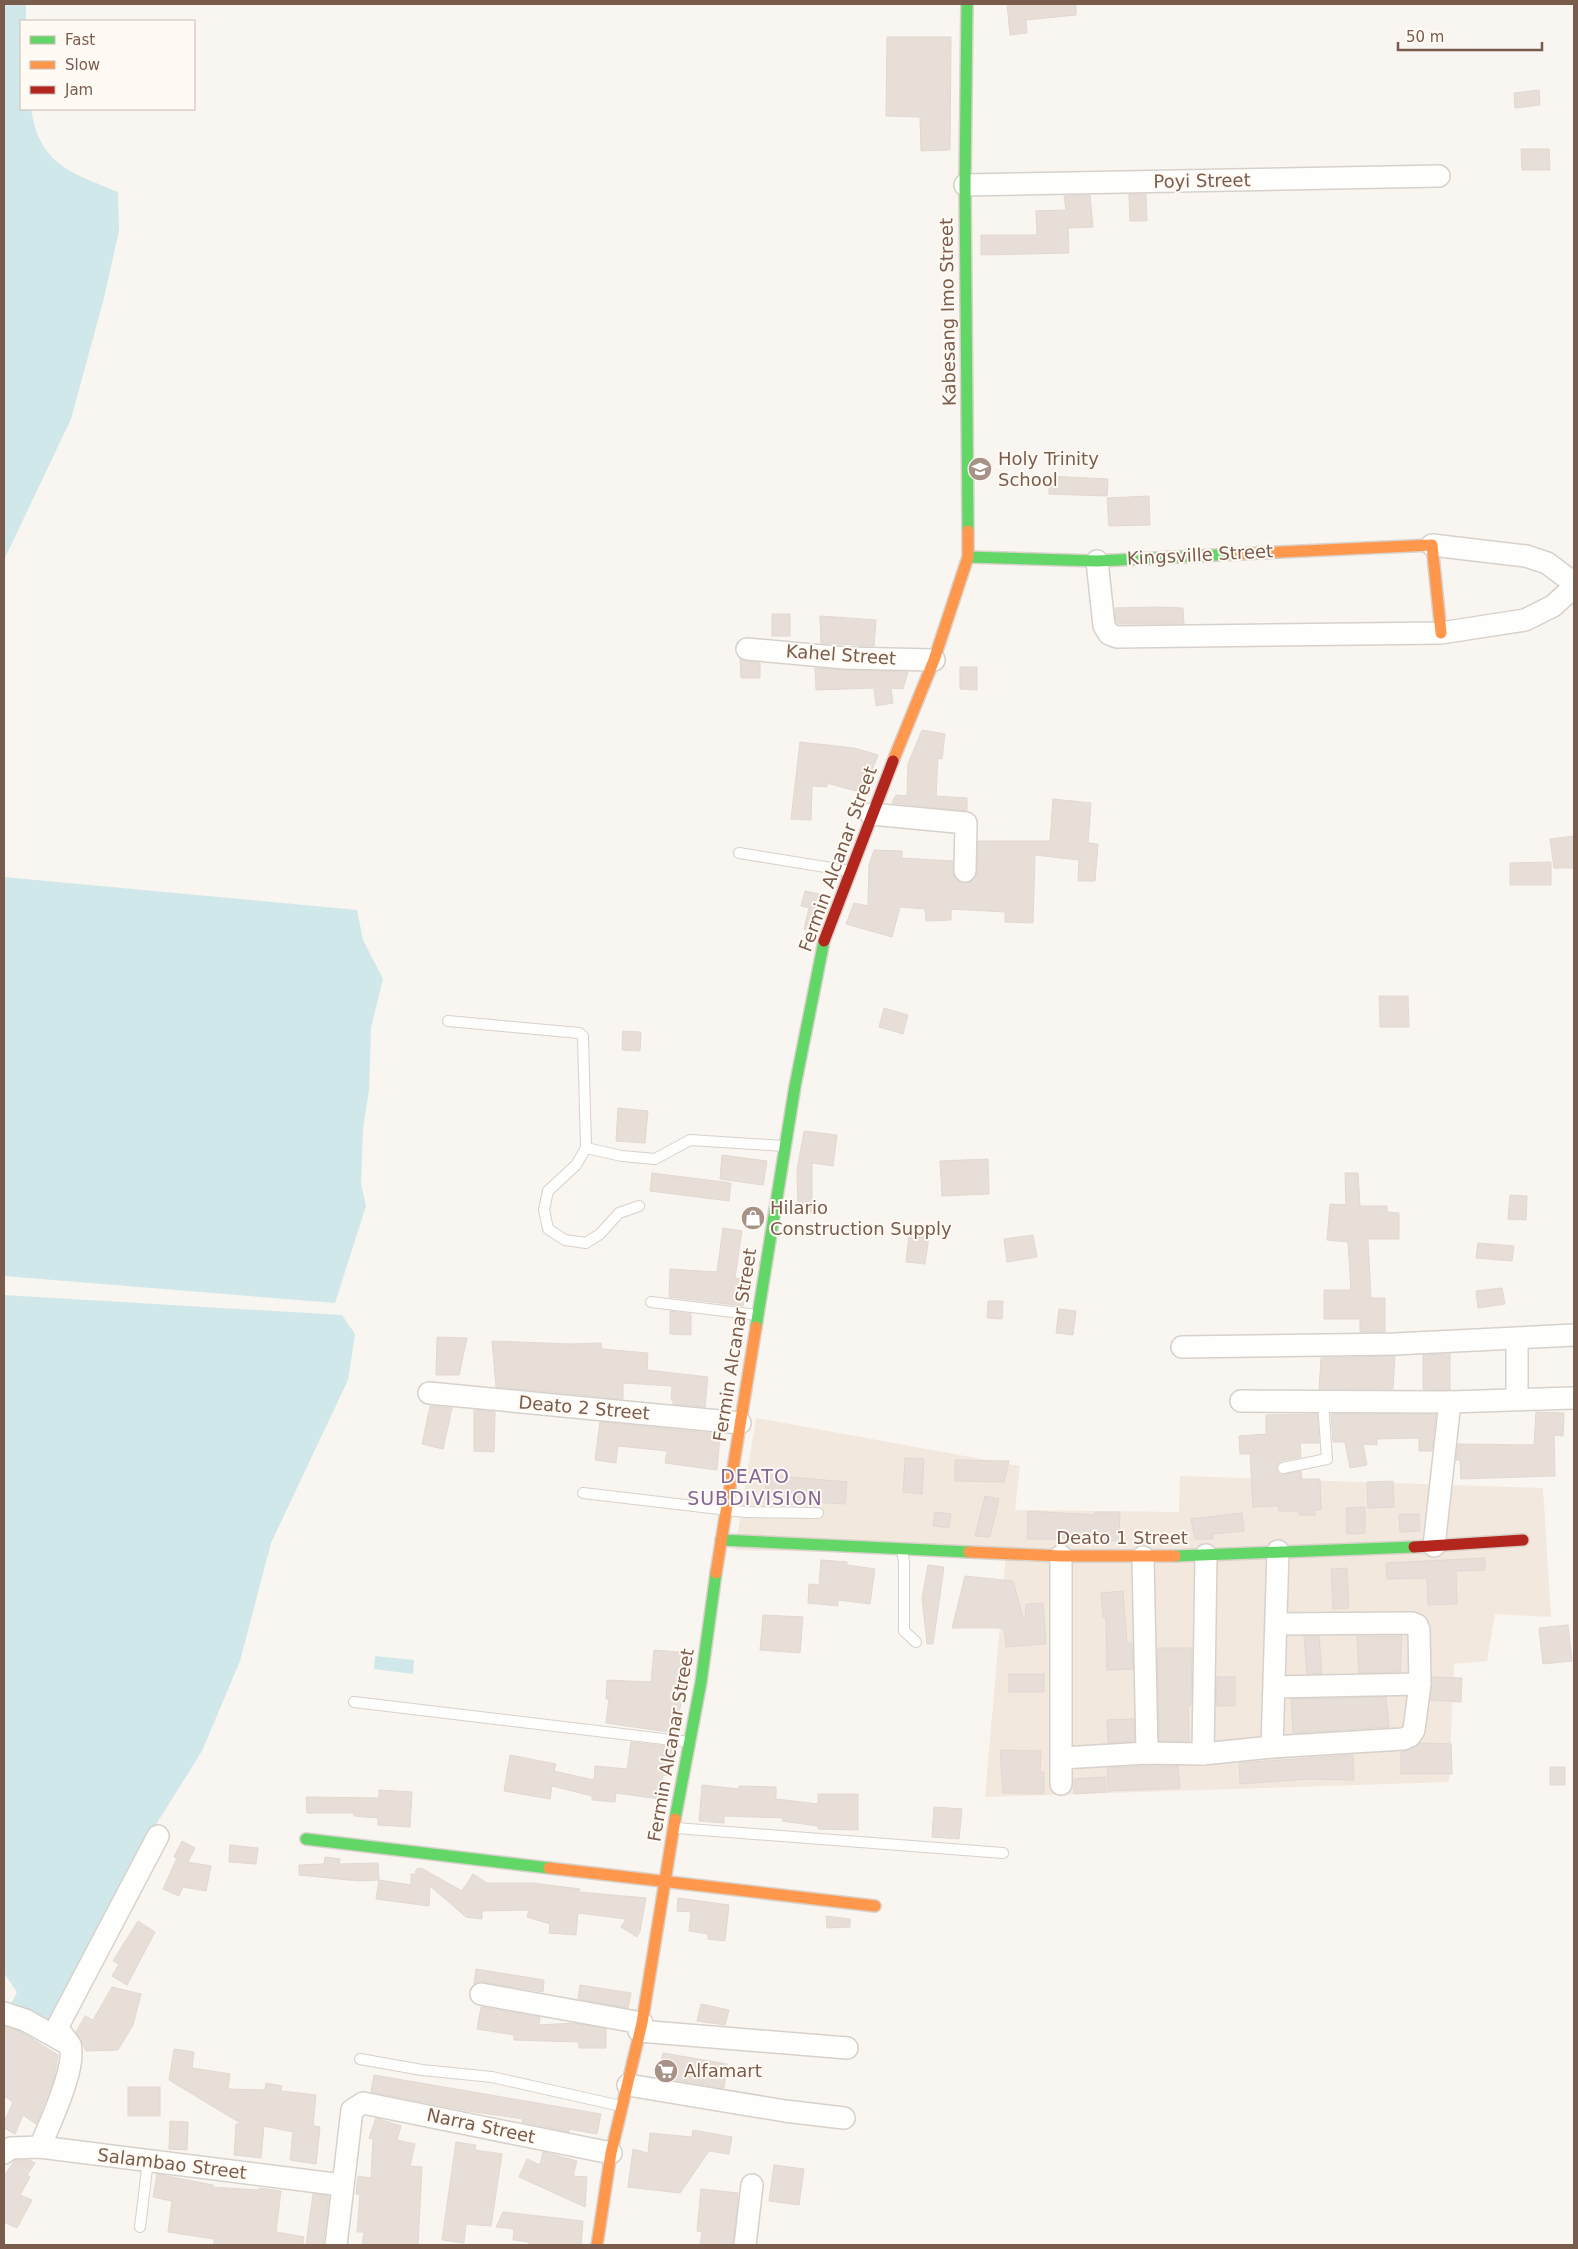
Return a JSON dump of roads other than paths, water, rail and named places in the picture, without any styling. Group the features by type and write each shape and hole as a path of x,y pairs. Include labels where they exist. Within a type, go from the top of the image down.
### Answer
{"main road":[{"name":"Kabesang Imo Street","path":"949,617 968,558 965,185 967,4"},
{"name":"Kingsville Street","path":"968,558 1097,560 1432,545"},
{"path":"1432,545 1441,633"},
{"name":"Fermin Alcanar Street","path":"597,2245 611,2153 640,2027 664,1881 676,1828 701,1682 740,1423 822,945 871,814 934,660 949,617"},
{"name":"Deato 1 Street","path":"721,1540 1061,1556 1143,1557 1434,1546 1523,1540"},
{"path":"306,1839 874,1906"}],"street":[{"name":"Poyi Street","path":"965,185 1439,176"},
{"name":"Kingsville Street","path":"1432,545 1526,556 1547,563 1574,585"},
{"path":"1097,560 1104,626 1109,634 1117,637 1441,633 1525,620 1553,606 1574,585"},
{"name":"Kahel Street","path":"747,649 845,658 934,660"},
{"path":"871,814 966,823 965,871"},
{"path":"1182,1347 1395,1344 1574,1335"},
{"path":"1517,1338 1517,1399"},
{"name":"Deato 2 Street","path":"429,1393 740,1423"},
{"path":"1241,1402 1450,1402 1574,1398"},
{"path":"1434,1546 1450,1402"},
{"path":"1272,1747 1278,1551"},
{"path":"1203,1754 1206,1555"},
{"path":"1061,1556 1061,1784"},
{"path":"1143,1557 1147,1754"},
{"path":"1062,1758 1147,1754 1203,1754 1272,1747 1403,1739 1410,1736 1414,1730 1420,1684 1420,1630 1417,1625 1412,1623 1277,1624"},
{"path":"1275,1688 1420,1684"},
{"path":"40,2147 69,2071 72,2053 70,2045 58,2030 59,2024 158,1836"},
{"path":"481,1994 640,2027 847,2048"},
{"path":"4,2013 25,2020 70,2045"},
{"path":"628,2085 785,2111 844,2118"},
{"name":"Narra Street","path":"342,2185 352,2110 364,2104 611,2153"},
{"name":"Salambao Street","path":"4,2153 11,2148 40,2147 342,2185"},
{"path":"336,2245 342,2185"},
{"path":"745,2245 752,2185"}],"lane":[{"path":"740,853 850,872"},
{"path":"448,1021 579,1033 583,1036 586,1148 576,1165 548,1191 544,1210 548,1229 566,1240 586,1243 600,1234 619,1213 639,1206"},
{"path":"586,1148 622,1156 655,1159 690,1140 786,1146"},
{"path":"651,1302 758,1315"},
{"path":"1283,1468 1327,1459 1323,1402"},
{"path":"583,1493 726,1510 818,1513"},
{"path":"902,1548 904,1562 904,1630 916,1642"},
{"path":"354,1702 690,1742"},
{"path":"676,1828 1003,1853"},
{"path":"360,2059 422,2070 492,2077 622,2106"},
{"path":"140,2227 148,2161"}],"water":[{"path":"4,4 26,4 26,20 20,20 20,110 31,110 35,128 42,143 50,155 60,164 72,172 118,192 119,231 104,298 71,419 4,560"},
{"path":"4,877 357,910 363,940 383,979 371,1028 369,1090 363,1128 361,1184 366,1206 335,1303 4,1276"},
{"path":"4,1295 342,1315 355,1334 348,1380 271,1543 240,1661 202,1751 157,1823 48,2027 8,2010 17,1992 4,1973"},
{"path":"375,1656 414,1660 413,1674 374,1669"}],"place":[{"name":"Holy Trinity School","path":"980,469"},
{"name":"Hilario Construction Supply","path":"753,1218"},
{"name":"Alfamart","path":"666,2071"}],"district":[{"name":"DEATO SUBDIVISION","path":"755,1487"}]}
